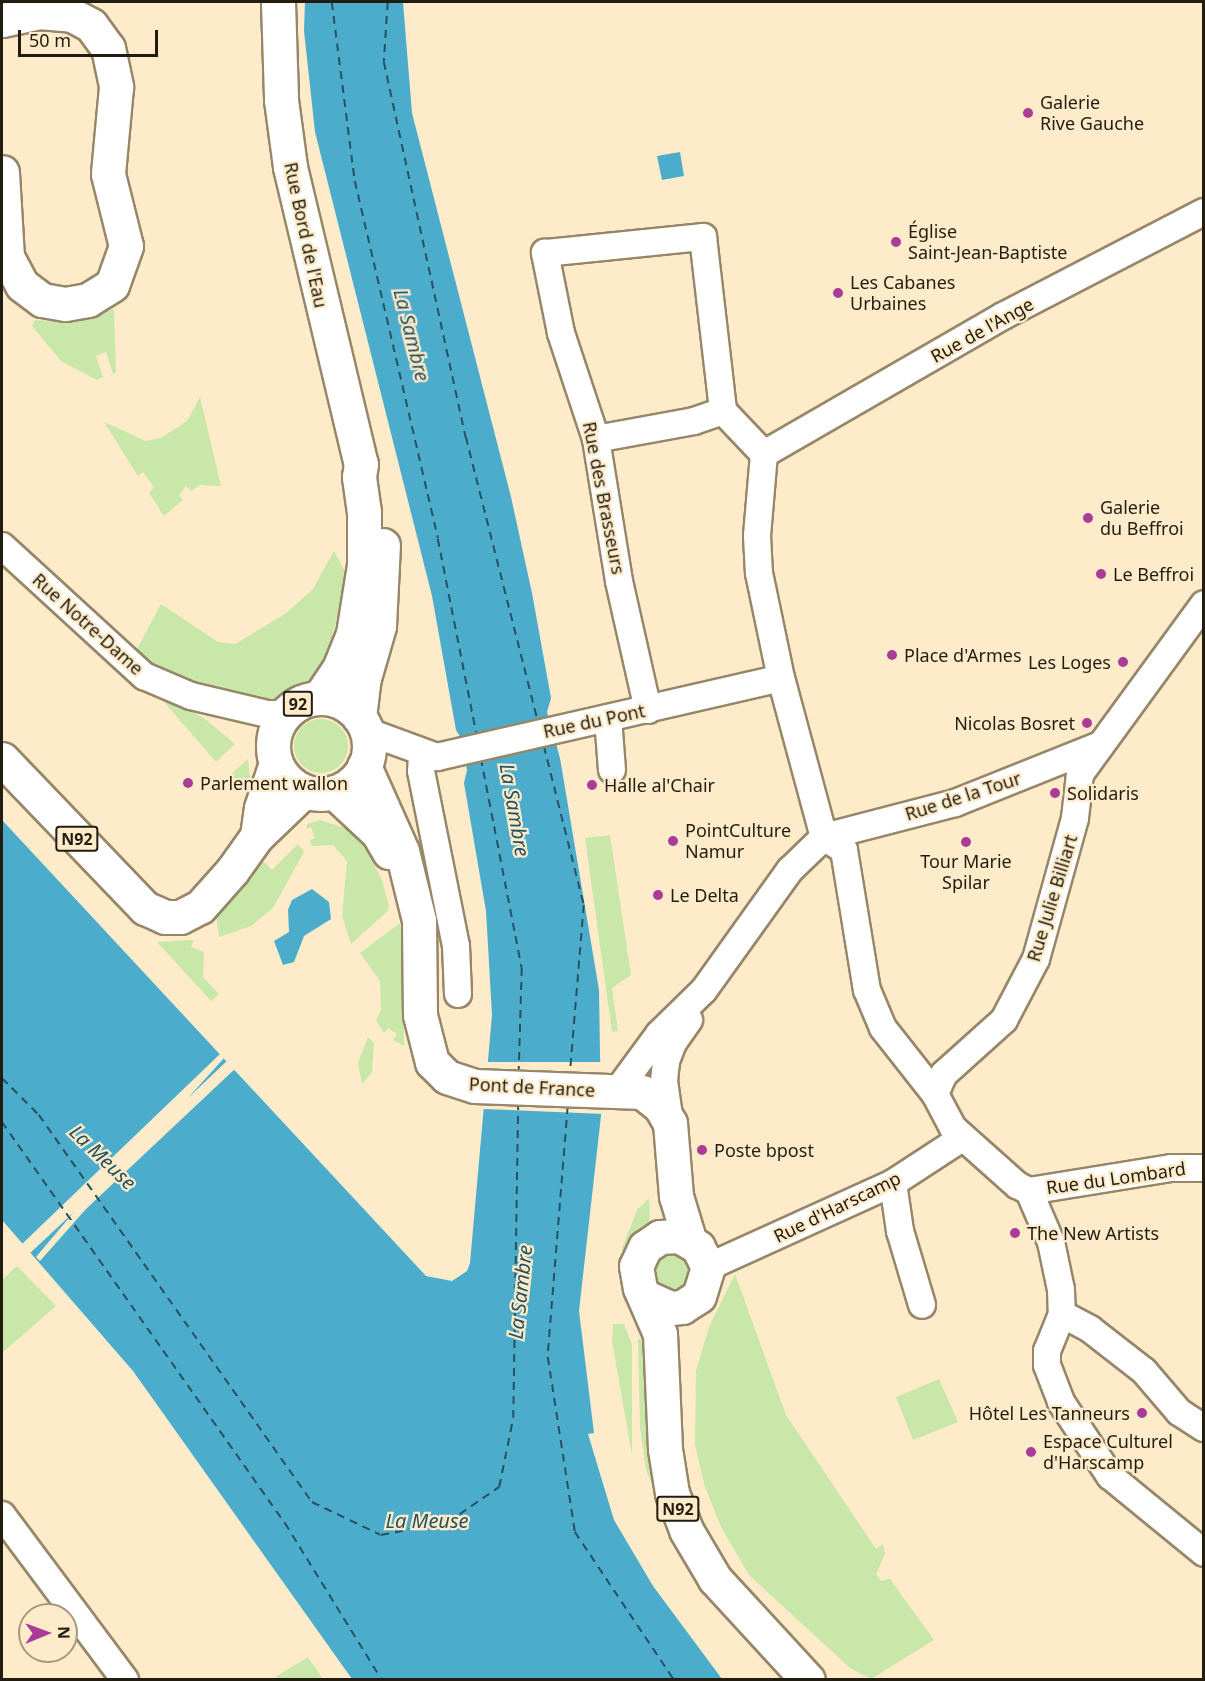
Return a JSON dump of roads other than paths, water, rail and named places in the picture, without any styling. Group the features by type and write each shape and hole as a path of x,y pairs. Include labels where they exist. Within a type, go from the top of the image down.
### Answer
{"main road":[{"name":"Rue Bord de l'Eau","path":"278,2 281,100 294,189 362,465 363,565 353,634 340,667 319,698"},
{"path":"2,20 39,12 72,15 91,25 108,48 116,87 108,174 126,246 121,268 112,285 88,300 65,304 42,300 22,285 7,257 2,172"},
{"name":"Rue Bord de l'Eau","path":"362,465 369,472 384,561 379,626 369,662 364,741"},
{"name":"92","path":"276,763 274,737 285,714 304,701 319,698 344,704 364,741"},
{"path":"319,792 352,782 364,741"},
{"path":"364,741 402,851 407,874"},
{"name":"N92","path":"2,759 116,879 156,915 180,917 200,907 232,871 257,836 319,792"},
{"path":"276,763 287,780 319,792 378,833 407,874"},
{"name":"N92","path":"257,836 261,807 276,763"},
{"name":"Pont de France","path":"407,874 419,920 424,1040 432,1062 447,1077 476,1086 642,1092 660,1106 670,1123"},
{"path":"618,1090 640,1117 654,1145 658,1183 653,1240"},
{"path":"670,1123 676,1151 676,1196 689,1239"},
{"path":"670,1235 689,1239 698,1247 708,1267 705,1287 692,1302 671,1308 646,1297 636,1278 636,1266 645,1247 653,1240 670,1235"},
{"name":"N92","path":"646,1297 660,1334 665,1449 672,1493 702,1558 742,1610 808,1680"},
{"name":"N92","path":"692,1302 681,1336 679,1424 690,1492 727,1566 832,1680"},
{"path":"742,1610 762,1651 785,1680"}],"street":[{"name":"Rue de l'Ange","path":"764,454 1003,316 1203,212"},
{"name":"Rue des Brasseurs","path":"648,710 619,581 596,439 561,333 545,254 703,237 723,411"},
{"path":"596,439 694,421 723,411 764,454 757,536 759,573 782,678 824,837 844,850 872,1005 883,1028 935,1094 941,1112 962,1138 1017,1185 1029,1191 1051,1242 1062,1314 1047,1351 1047,1365 1072,1421 1110,1476 1203,1553"},
{"name":"Rue Notre-Dame","path":"2,546 144,676 191,696 267,714 285,714"},
{"name":"Rue Julie Billiart","path":"935,1094 944,1074 1004,1020 1036,959 1075,818 1080,774 1203,604"},
{"name":"Rue du Pont","path":"364,741 415,751 431,757 453,754 782,678"},
{"path":"608,718 612,770"},
{"name":"Rue de la Tour","path":"824,837 955,803 1100,745"},
{"path":"415,751 422,771 456,946 458,994"},
{"path":"670,1123 664,1082 666,1061 704,990 790,870 824,837"},
{"path":"618,1090 659,1034 704,990"},
{"name":"Rue d'Harscamp","path":"708,1267 893,1183 962,1138"},
{"name":"Rue du Lombard","path":"1029,1191 1171,1168 1203,1168"},
{"path":"893,1183 900,1231 922,1305"},
{"path":"1062,1314 1090,1329 1144,1371 1179,1412 1203,1428"},
{"path":"2,1515 125,1680"}],"water":[{"name":"La Meuse","path":"305,2 403,2 412,113 511,497 532,593 551,698 547,712 560,758 599,990 601,1116 579,1311 594,1433 588,1434 614,1520 653,1586 722,1679 352,1679 133,1371 2,1220 2,820 426,1276 452,1281 467,1271 470,1263 492,1015 486,911 464,783 467,770 461,738 456,730 432,596 315,132 304,31"},
{"path":"680,152 684,176 662,180 657,156"},
{"path":"312,889 329,902 331,919 304,936 294,962 283,965 274,941 289,932 288,910 292,900"}],"place":[{"name":"Galerie Rive Gauche","path":"1028,113"},
{"name":"Église Saint-Jean-Baptiste","path":"896,242"},
{"name":"Les Cabanes Urbaines","path":"838,293"},
{"name":"Galerie du Beffroi","path":"1088,518"},
{"name":"Le Beffroi","path":"1101,574"},
{"name":"Place d'Armes","path":"892,655"},
{"name":"Les Loges","path":"1123,662"},
{"name":"Nicolas Bosret","path":"1087,723"},
{"name":"Parlement wallon","path":"188,783"},
{"name":"Halle al'Chair","path":"592,785"},
{"name":"Solidaris","path":"1055,793"},
{"name":"PointCulture Namur","path":"673,841"},
{"name":"Tour Marie Spilar","path":"966,842"},
{"name":"Le Delta","path":"658,895"},
{"name":"Poste bpost","path":"702,1150"},
{"name":"The New Artists","path":"1015,1233"},
{"name":"Hôtel Les Tanneurs","path":"1142,1413"},
{"name":"Espace Culturel d'Harscamp","path":"1031,1452"}],"water label":[{"name":"La Sambre","path":"412,335"},
{"name":"La Sambre","path":"515,810"},
{"name":"La Sambre","path":"520,1292"}]}
